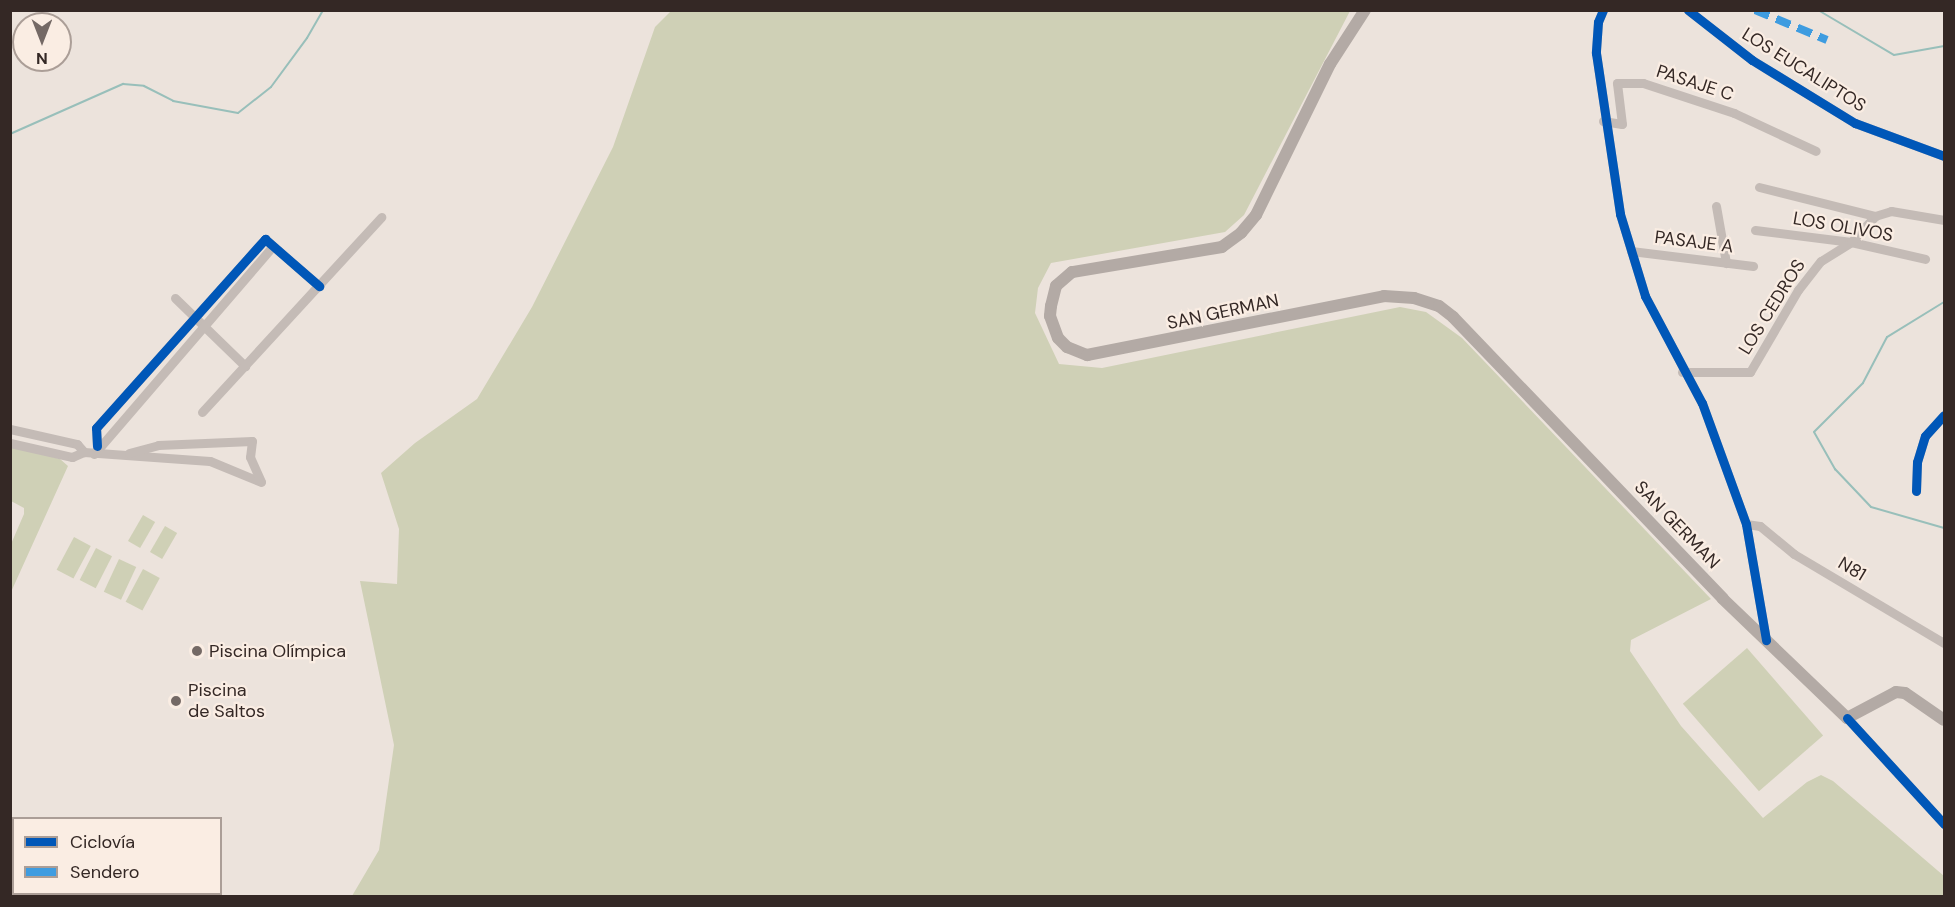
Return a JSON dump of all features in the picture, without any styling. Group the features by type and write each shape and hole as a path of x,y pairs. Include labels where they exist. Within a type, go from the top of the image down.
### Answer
{"main road":[{"name":"SAN GERMAN","path":"1365,10 1335,55 1256,215 1241,233 1222,247 1072,272 1056,286 1051,306 1050,316 1058,338 1078,353 1096,354 1384,296 1414,298 1439,306 1453,317 1766,640 1847,718"},
{"path":"1847,718 1896,692 1905,693 1944,720"}],"street":[{"path":"1603,10 1598,22 1596,53 1603,121 1620,214 1645,296 1682,372 1702,403 1746,524 1766,640"},
{"name":"LOS EUCALIPTOS","path":"1688,10 1752,60 1855,123 1944,156"},
{"name":"PASAJE C","path":"1603,121 1622,124 1617,83 1643,83 1734,113 1816,151"},
{"path":"1759,188 1875,216 1891,211 1944,220"},
{"path":"1716,206 1726,263"},
{"name":"LOS CEDROS","path":"1682,372 1750,372 1798,291 1821,261 1851,242 1875,216"},
{"path":"202,412 381,217"},
{"name":"LOS OLIVOS","path":"1755,230 1851,242 1925,259"},
{"path":"92,451 96,428 265,239 319,286"},
{"path":"10,443 72,457 92,451 273,246"},
{"name":"PASAJE A","path":"1631,251 1753,266"},
{"path":"175,298 205,324 245,366"},
{"path":"1916,491 1917,462 1925,436 1944,415"},
{"path":"10,429 77,444 92,451 125,454 210,461 261,482 250,457 252,441 158,445 125,454"},
{"name":"N81","path":"1746,524 1758,524 1794,554 1944,643"},
{"path":"1847,718 1944,824"}],"green space":[{"path":"671,11 1350,11 1244,215 1225,232 1051,263 1038,288 1035,313 1059,364 1102,368 1400,307 1426,312 1462,338 1711,599 1631,640 1630,651 1681,726 1763,818 1807,782 1821,775 1833,781 1944,876 1944,896 352,896 379,850 394,745 360,581 397,584 399,529 381,473 415,443 477,399 532,307 613,147 655,27"},
{"path":"11,446 60,459 68,466 11,592 11,544 24,514 24,508 11,501"},
{"path":"143,515 155,522 140,548 128,541"},
{"path":"165,526 177,533 162,559 150,552"},
{"path":"74,537 91,546 73,579 57,570"},
{"path":"96,548 112,556 96,588 80,580"},
{"path":"119,559 136,567 121,600 104,592"},
{"path":"143,569 160,578 142,611 126,602"},
{"path":"1747,648 1823,736 1759,791 1683,704"}],"waterway":[{"path":"10,134 123,84 144,86 173,101 238,113 271,87 307,38 323,10"},
{"path":"1818,10 1894,55 1944,46"},
{"path":"1944,302 1887,337 1863,383 1814,432 1835,469 1871,507 1944,528"}],"marked path":[{"path":"1755,10 1827,40"}],"cycle path":[{"path":"1603,10 1598,22 1596,53 1620,214 1645,296 1702,403 1746,524 1766,640"},
{"path":"1688,10 1752,60 1855,123 1944,156"},
{"path":"97,446 96,428 265,239 319,286"},
{"path":"1916,491 1917,462 1925,436 1944,415"},
{"path":"1847,718 1944,824"}],"place":[{"name":"Piscina Olímpica","path":"197,651"},
{"name":"Piscina de Saltos","path":"176,701"}]}
